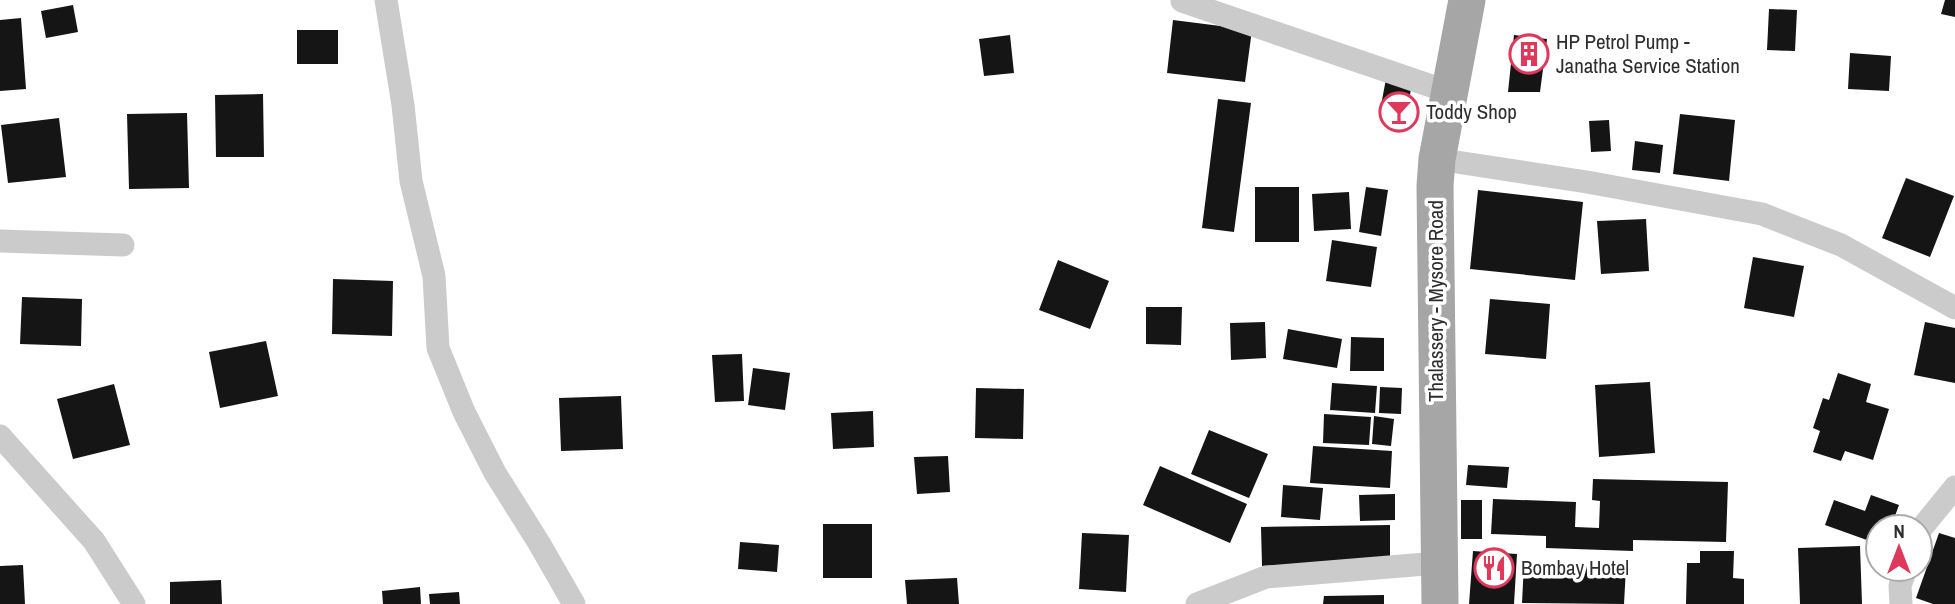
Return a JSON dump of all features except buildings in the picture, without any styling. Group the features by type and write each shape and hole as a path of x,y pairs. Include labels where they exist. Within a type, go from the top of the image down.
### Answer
{"main road":[{"name":"Thalassery - Mysore Road","path":"1440,604 1437,159 1467,0"}],"street":[{"path":"386,0 403,105 411,181 434,276 439,348 464,412 495,473 573,604"},
{"path":"1182,1 1449,92"},
{"path":"1437,159 1587,182 1762,214 1841,245 1955,308"},
{"path":"0,241 123,245"},
{"path":"0,436 94,541 134,604"},
{"path":"1934,513 1955,487"},
{"path":"1197,604 1266,577 1438,563"},
{"path":"1901,583 1901,604"}],"place":[{"name":"HP Petrol Pump - Janatha Service Station","path":"1529,54"},
{"name":"Toddy Shop","path":"1399,112"},
{"name":"Bombay Hotel","path":"1494,568"}]}
